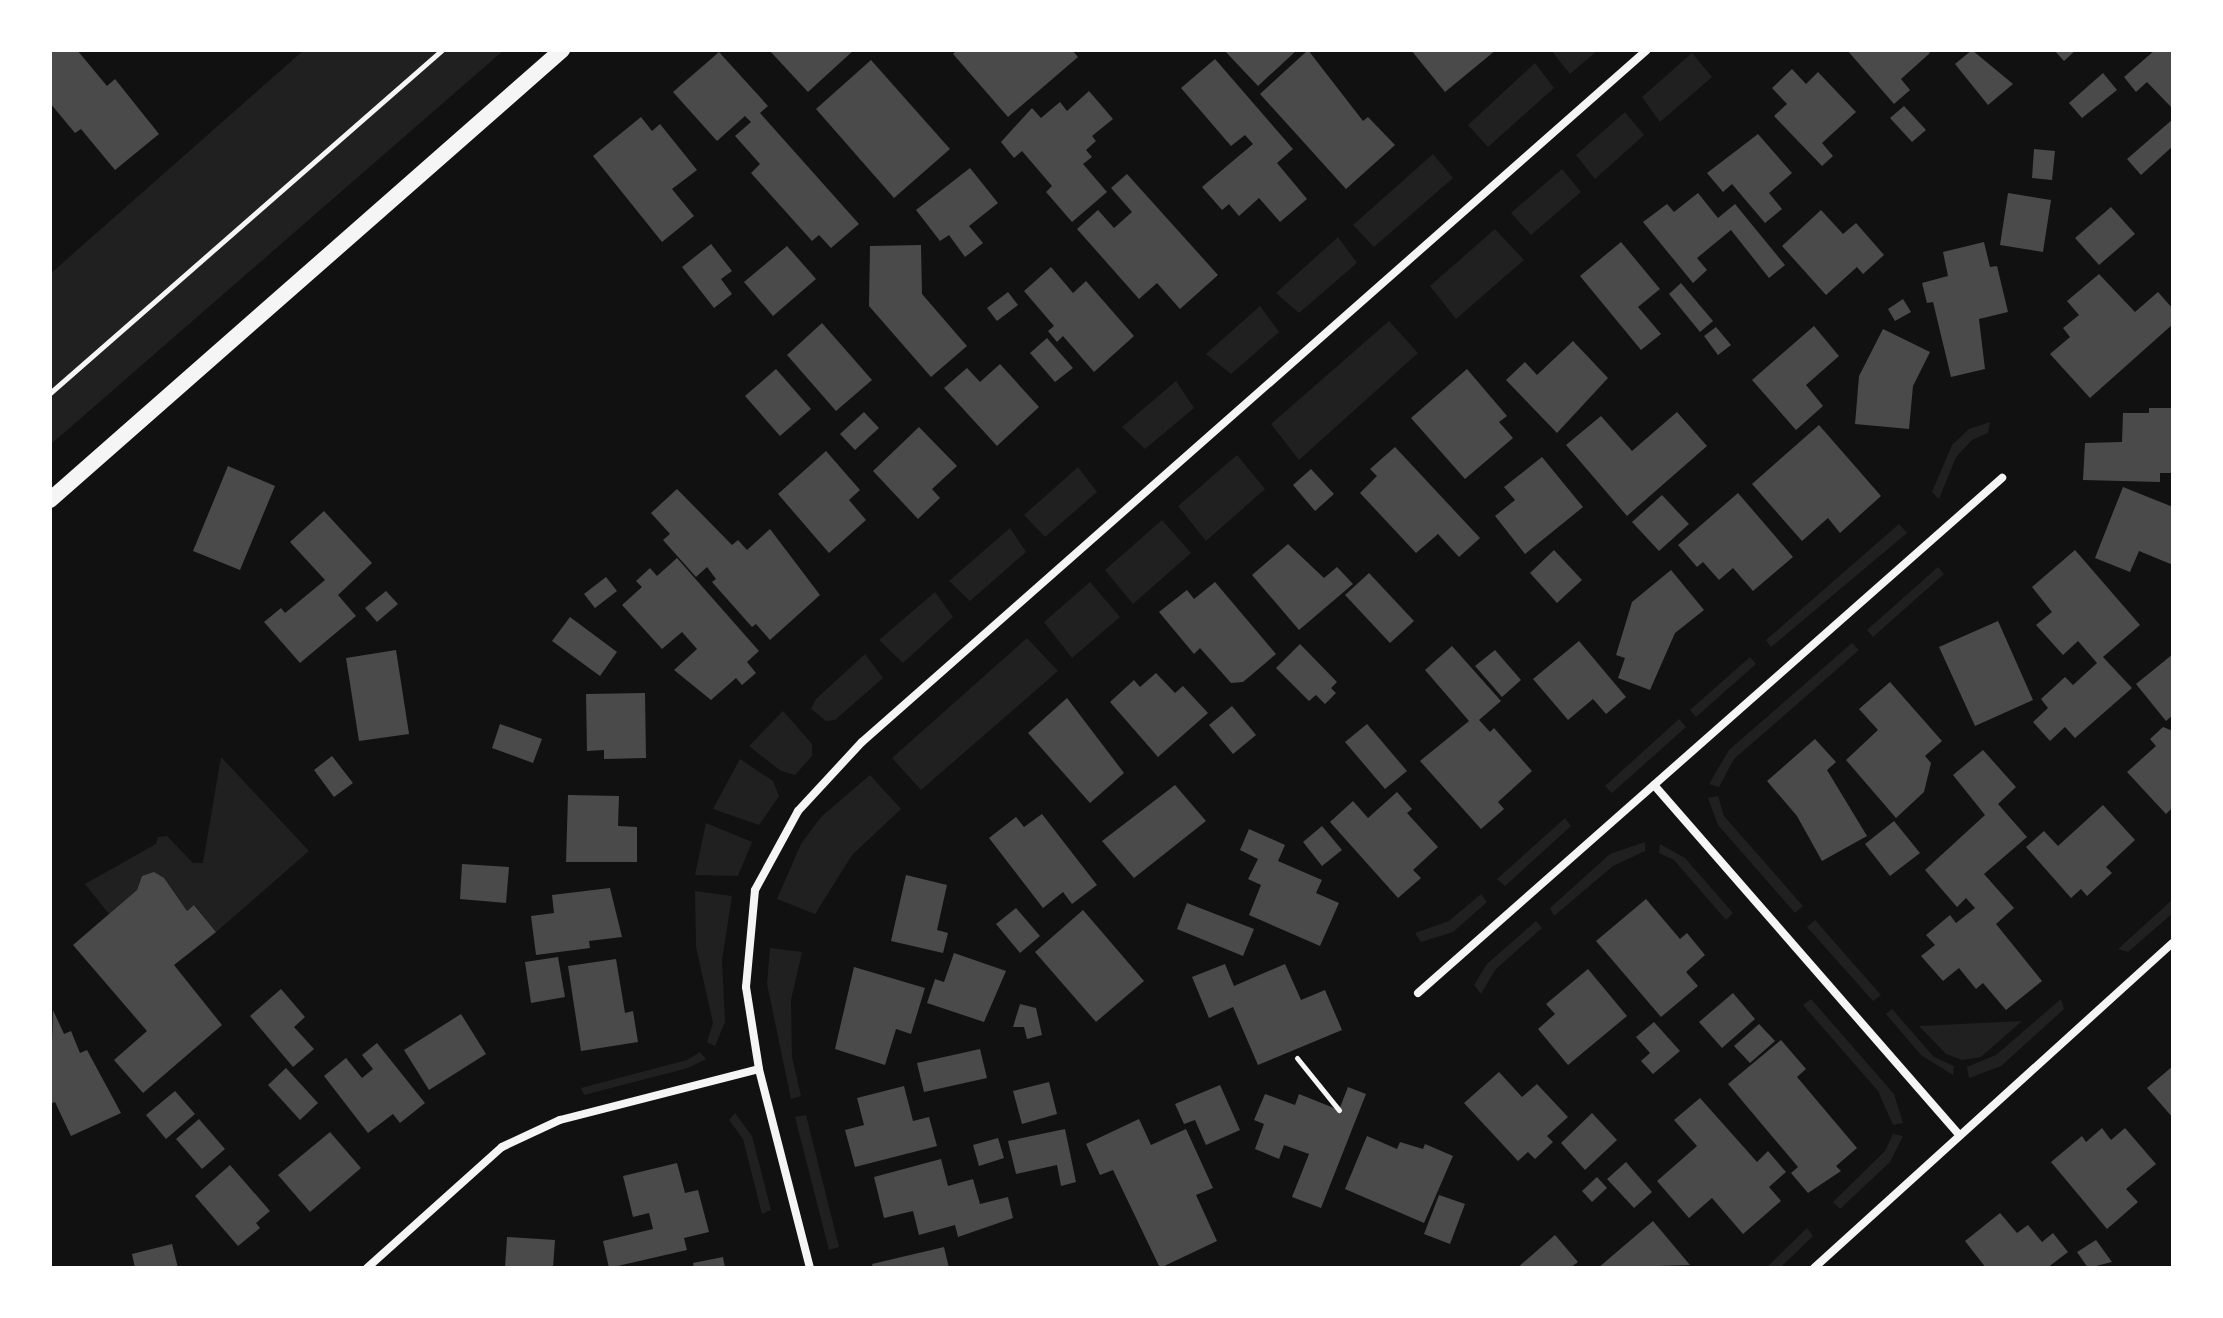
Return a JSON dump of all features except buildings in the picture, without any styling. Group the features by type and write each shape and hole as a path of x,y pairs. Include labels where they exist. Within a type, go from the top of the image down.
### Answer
{"main road":[{"path":"50,500 562,50"}],"street":[{"path":"810,1268 759,1069 746,987 755,890 798,811 823,780 1647,50"},
{"path":"1418,993 2002,478"},
{"path":"1654,785 1958,1133"},
{"path":"1814,1268 1958,1133 2173,943"},
{"path":"367,1268 502,1147 560,1120 759,1069"}],"path":[{"path":"50,393 442,50"},
{"path":"1297,1058 1339,1110"}],"shaded area":[{"path":"304,50 504,50 50,445 50,274"},
{"path":"1551,50 1598,50 1570,74"},
{"path":"1692,53 1712,77 1660,122 1642,97"},
{"path":"1535,63 1554,88 1488,147 1468,125"},
{"path":"1625,112 1644,135 1595,179 1576,155"},
{"path":"1433,154 1453,178 1374,247 1353,225"},
{"path":"1562,169 1581,192 1531,235 1511,213"},
{"path":"1495,229 1524,260 1456,319 1430,286"},
{"path":"1338,237 1357,263 1299,313 1276,293"},
{"path":"1260,306 1279,332 1231,374 1206,354"},
{"path":"1389,321 1418,353 1299,460 1271,424"},
{"path":"1176,381 1194,408 1145,449 1122,427"},
{"path":"1990,422 1988,433 1972,440 1956,457 1939,499 1932,492 1952,445 1969,429"},
{"path":"1237,455 1265,489 1206,541 1178,506"},
{"path":"1078,467 1097,492 1045,537 1024,515"},
{"path":"1162,520 1191,553 1133,604 1105,570"},
{"path":"1899,524 1907,533 1771,647 1766,640"},
{"path":"1010,528 1026,552 970,601 949,581"},
{"path":"1938,567 1944,574 1873,637 1867,630"},
{"path":"1090,582 1120,617 1072,658 1044,622"},
{"path":"935,592 953,617 903,663 879,640"},
{"path":"1027,638 1058,671 921,790 892,758"},
{"path":"1852,643 1859,650 1734,759 1719,787 1709,784 1729,750"},
{"path":"865,654 883,678 835,720 826,721 811,709 816,699"},
{"path":"1750,657 1756,664 1696,717 1690,710"},
{"path":"783,711 812,744 812,756 795,775 781,771 749,746"},
{"path":"1679,719 1686,727 1612,793 1605,786"},
{"path":"221,757 309,851 216,932 195,905 187,911 155,873 142,876 137,890 109,914 85,884 156,844 158,837 167,836 193,863 203,863"},
{"path":"740,759 773,781 779,796 759,825 713,809"},
{"path":"870,775 901,809 852,855 815,914 777,899 801,844 821,817"},
{"path":"1718,796 1724,816 1803,906 1795,913 1718,825 1708,798"},
{"path":"1565,818 1571,826 1505,886 1497,879"},
{"path":"706,823 752,842 738,876 695,875"},
{"path":"1645,842 1645,851 1613,866 1554,916 1550,908 1610,854"},
{"path":"1660,844 1685,858 1733,913 1726,920 1674,860 1659,853"},
{"path":"695,891 732,896 722,960 725,1022 715,1046 707,1042 713,1023 696,947"},
{"path":"1481,894 1487,902 1453,932 1421,942 1415,933 1449,921"},
{"path":"2173,899 2173,913 2128,952 2118,949"},
{"path":"1815,920 1881,995 1873,1001 1807,927"},
{"path":"1536,921 1542,928 1495,970 1481,994 1474,985 1487,964"},
{"path":"770,948 802,952 791,1000 792,1057 801,1096 791,1099 767,984"},
{"path":"1811,999 1894,1094 1903,1123 1893,1125 1878,1091 1803,1005"},
{"path":"2061,999 2064,1009 2001,1066 1969,1078 1967,1067 1996,1055"},
{"path":"1892,1009 1934,1057 1954,1066 1953,1075 1921,1055 1886,1014"},
{"path":"2022,1021 1981,1057 1962,1060 1946,1054 1919,1026"},
{"path":"700,1052 706,1059 688,1068 584,1095 581,1088 687,1060"},
{"path":"735,1113 752,1136 771,1210 762,1214 743,1139 729,1120"},
{"path":"806,1115 839,1247 829,1250 795,1117"},
{"path":"1893,1134 1903,1136 1890,1162 1840,1209 1833,1202 1885,1151"},
{"path":"1807,1228 1813,1236 1780,1268 1766,1268"}]}
